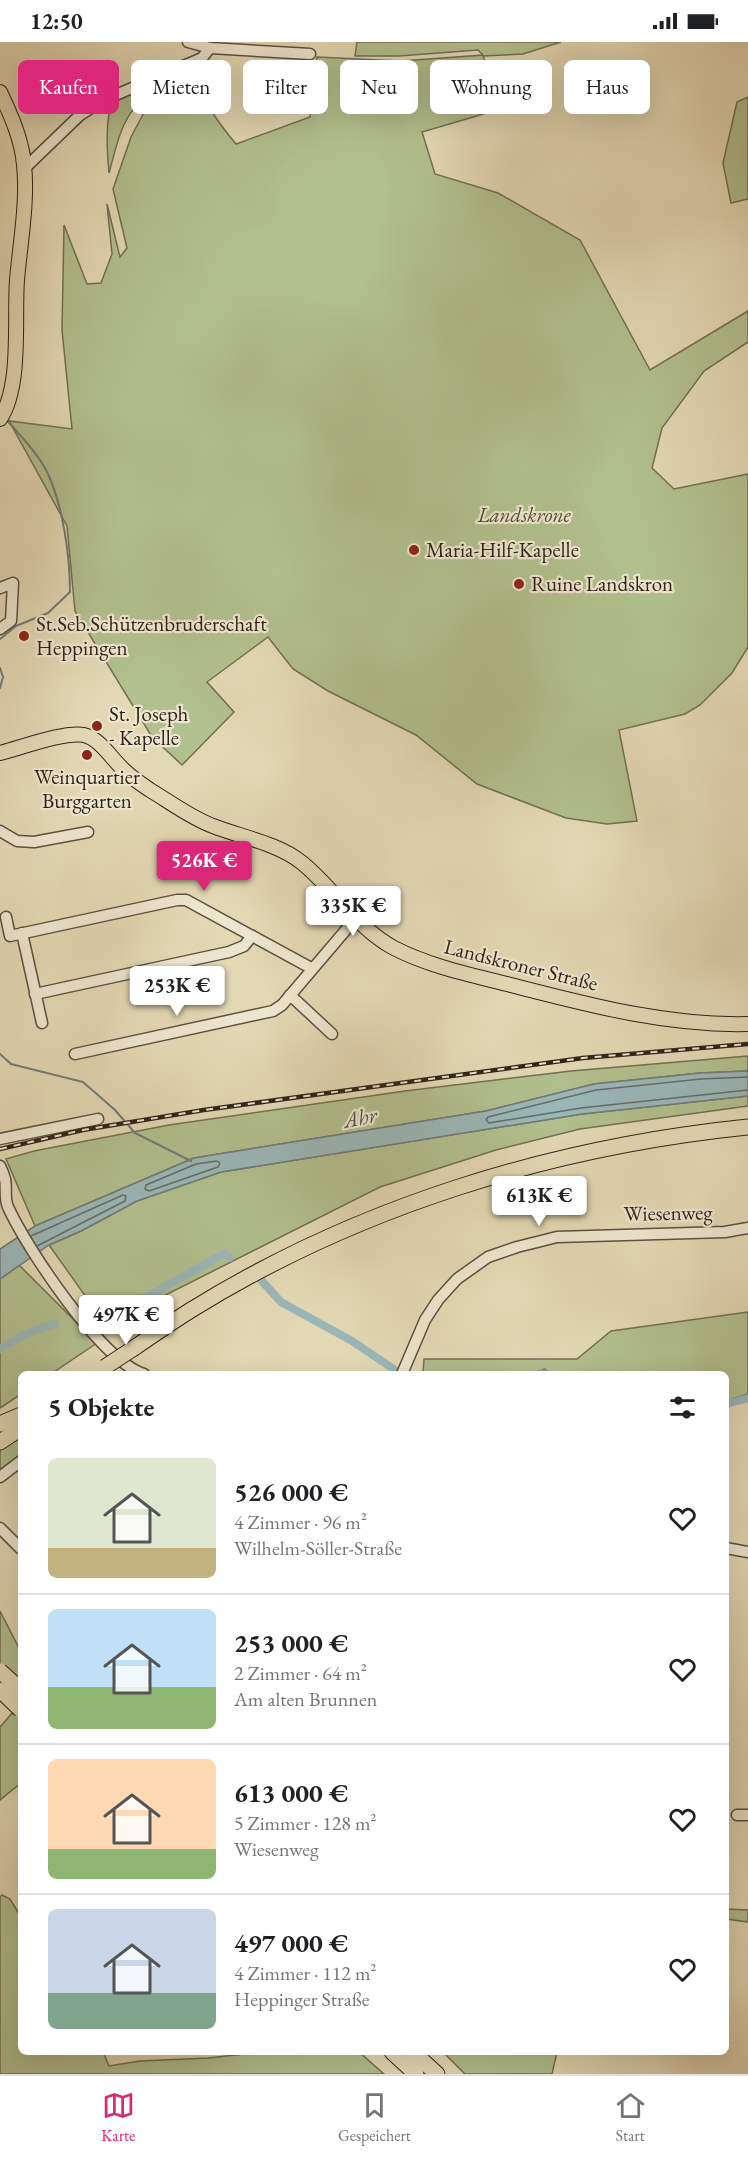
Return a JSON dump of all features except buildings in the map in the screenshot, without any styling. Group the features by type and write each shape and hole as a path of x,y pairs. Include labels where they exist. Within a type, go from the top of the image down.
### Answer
{"highway":[{"path":"100,1371 191,1310 271,1265 348,1229 428,1197 493,1176 593,1150 650,1139 748,1127"},
{"path":"0,1424 18,1416"},
{"path":"0,1442 18,1430"},
{"path":"0,1671 18,1686"},
{"path":"0,1690 18,1707"},
{"path":"395,2055 416,2074"},
{"path":"416,2055 437,2074"}],"main road":[{"path":"0,92 22,148 25,168 13,377 10,397 2,416"},
{"name":"Landskroner Straße","path":"0,753 74,734 86,735 98,743 123,770 166,800 210,825 273,847 300,861 356,918 391,946 418,959 463,973 644,1016 697,1023 748,1024"}],"street":[{"path":"188,42 210,48 310,54"},
{"path":"25,168 80,114 104,100 202,58 210,48"},
{"path":"0,588 13,584 11,621 0,629"},
{"path":"0,831 17,841 34,842 88,832"},
{"path":"6,917 10,936 177,900 186,900 311,969"},
{"path":"75,1054 273,1011 290,995 356,918"},
{"path":"22,933 42,1023"},
{"path":"35,994 230,952 244,946 252,936"},
{"path":"290,995 332,1034"},
{"path":"0,1139 98,1119"},
{"path":"0,1166 5,1180 7,1204 39,1260 86,1326 98,1339 138,1371"},
{"name":"Wiesenweg","path":"404,1371 425,1320 438,1300 457,1279 488,1257 557,1237 725,1232 748,1228"},
{"path":"0,1477 18,1463"},
{"path":"0,1528 18,1546"},
{"path":"729,1549 748,1552"},
{"path":"0,1707 18,1691"}],"green space":[{"name":"Landskrone","path":"357,42 561,42 523,54 483,56 485,60 430,60 430,114 484,114 422,132 435,174 498,193 580,240 650,370 748,311 748,342 704,371 662,428 652,468 674,489 748,474 748,647 732,673 700,705 685,714 619,730 637,821 607,824 566,818 477,784 416,735 328,691 293,669 268,637 207,682 234,712 182,765 152,737 75,611 67,526 9,421 72,429 62,330 64,225 87,284 101,283 112,254 107,204 120,257 127,248 113,189 131,137 143,114 214,114 236,144 310,117 310,114 328,114 328,60 317,60 317,57 380,60 340,60 340,114 418,114 418,60 415,60 483,55 478,50 399,56 355,56"},
{"path":"131,93 131,112 118,140 109,173 107,128 109,114 119,114 119,98"},
{"path":"748,97 748,199 731,203 723,163 737,102"},
{"path":"748,1056 748,1071 700,1073 594,1084 486,1111 194,1158 35,1226 6,1159 34,1151 169,1125 405,1091 571,1071"},
{"path":"748,1096 748,1106 580,1129 496,1150 380,1187 106,1325 49,1245 137,1201 221,1172 582,1114"},
{"path":"19,1265 97,1343 55,1371 18,1371 18,1396 0,1408 0,1279"},
{"path":"748,1312 748,1394 729,1400 729,1371 547,1371 545,1369 539,1371 423,1371 424,1359 577,1359 611,1331"},
{"path":"18,1437 18,1457 0,1470 0,1450"},
{"path":"0,1611 18,1646 18,1683 0,1701"},
{"path":"18,1706 18,1785 0,1800 0,1727"},
{"path":"2,1895 10,1899 18,1912 18,2055 104,2055 109,2066 140,2061 236,2055 362,2055 384,2074 0,2074 0,1897"},
{"path":"729,1909 748,1910 748,1922 729,1919"},
{"path":"446,2055 556,2055 552,2074 465,2074"}],"water":[{"path":"748,1071 748,1096 582,1114 221,1172 137,1201 49,1245 0,1279 0,1249 35,1226 194,1158 486,1111 594,1084 700,1073"}],"waterway":[{"path":"0,639 16,626 48,613 70,592 65,532 53,487 40,459 6,419"},
{"path":"0,668 3,677 0,688"},
{"path":"0,1054 11,1064 83,1082 115,1110 135,1133 191,1161"},
{"path":"106,1320 225,1253 230,1258"},
{"path":"261,1280 281,1302 352,1341 397,1371"},
{"path":"0,1349 26,1334 55,1324"},
{"path":"729,1403 748,1398"}],"railway":[{"path":"0,1149 83,1130 204,1110 583,1058 748,1044"}],"place":[{"name":"Maria-Hilf-Kapelle","path":"414,550"},
{"name":"Ruine Landskron","path":"519,584"},
{"name":"St.Seb.Schützenbruderschaft Heppingen","path":"24,636"},
{"name":"St. Joseph - Kapelle","path":"97,726"},
{"name":"Weinquartier Burggarten","path":"87,755"}],"water label":[{"name":"Ahr","path":"360,1117"}]}
